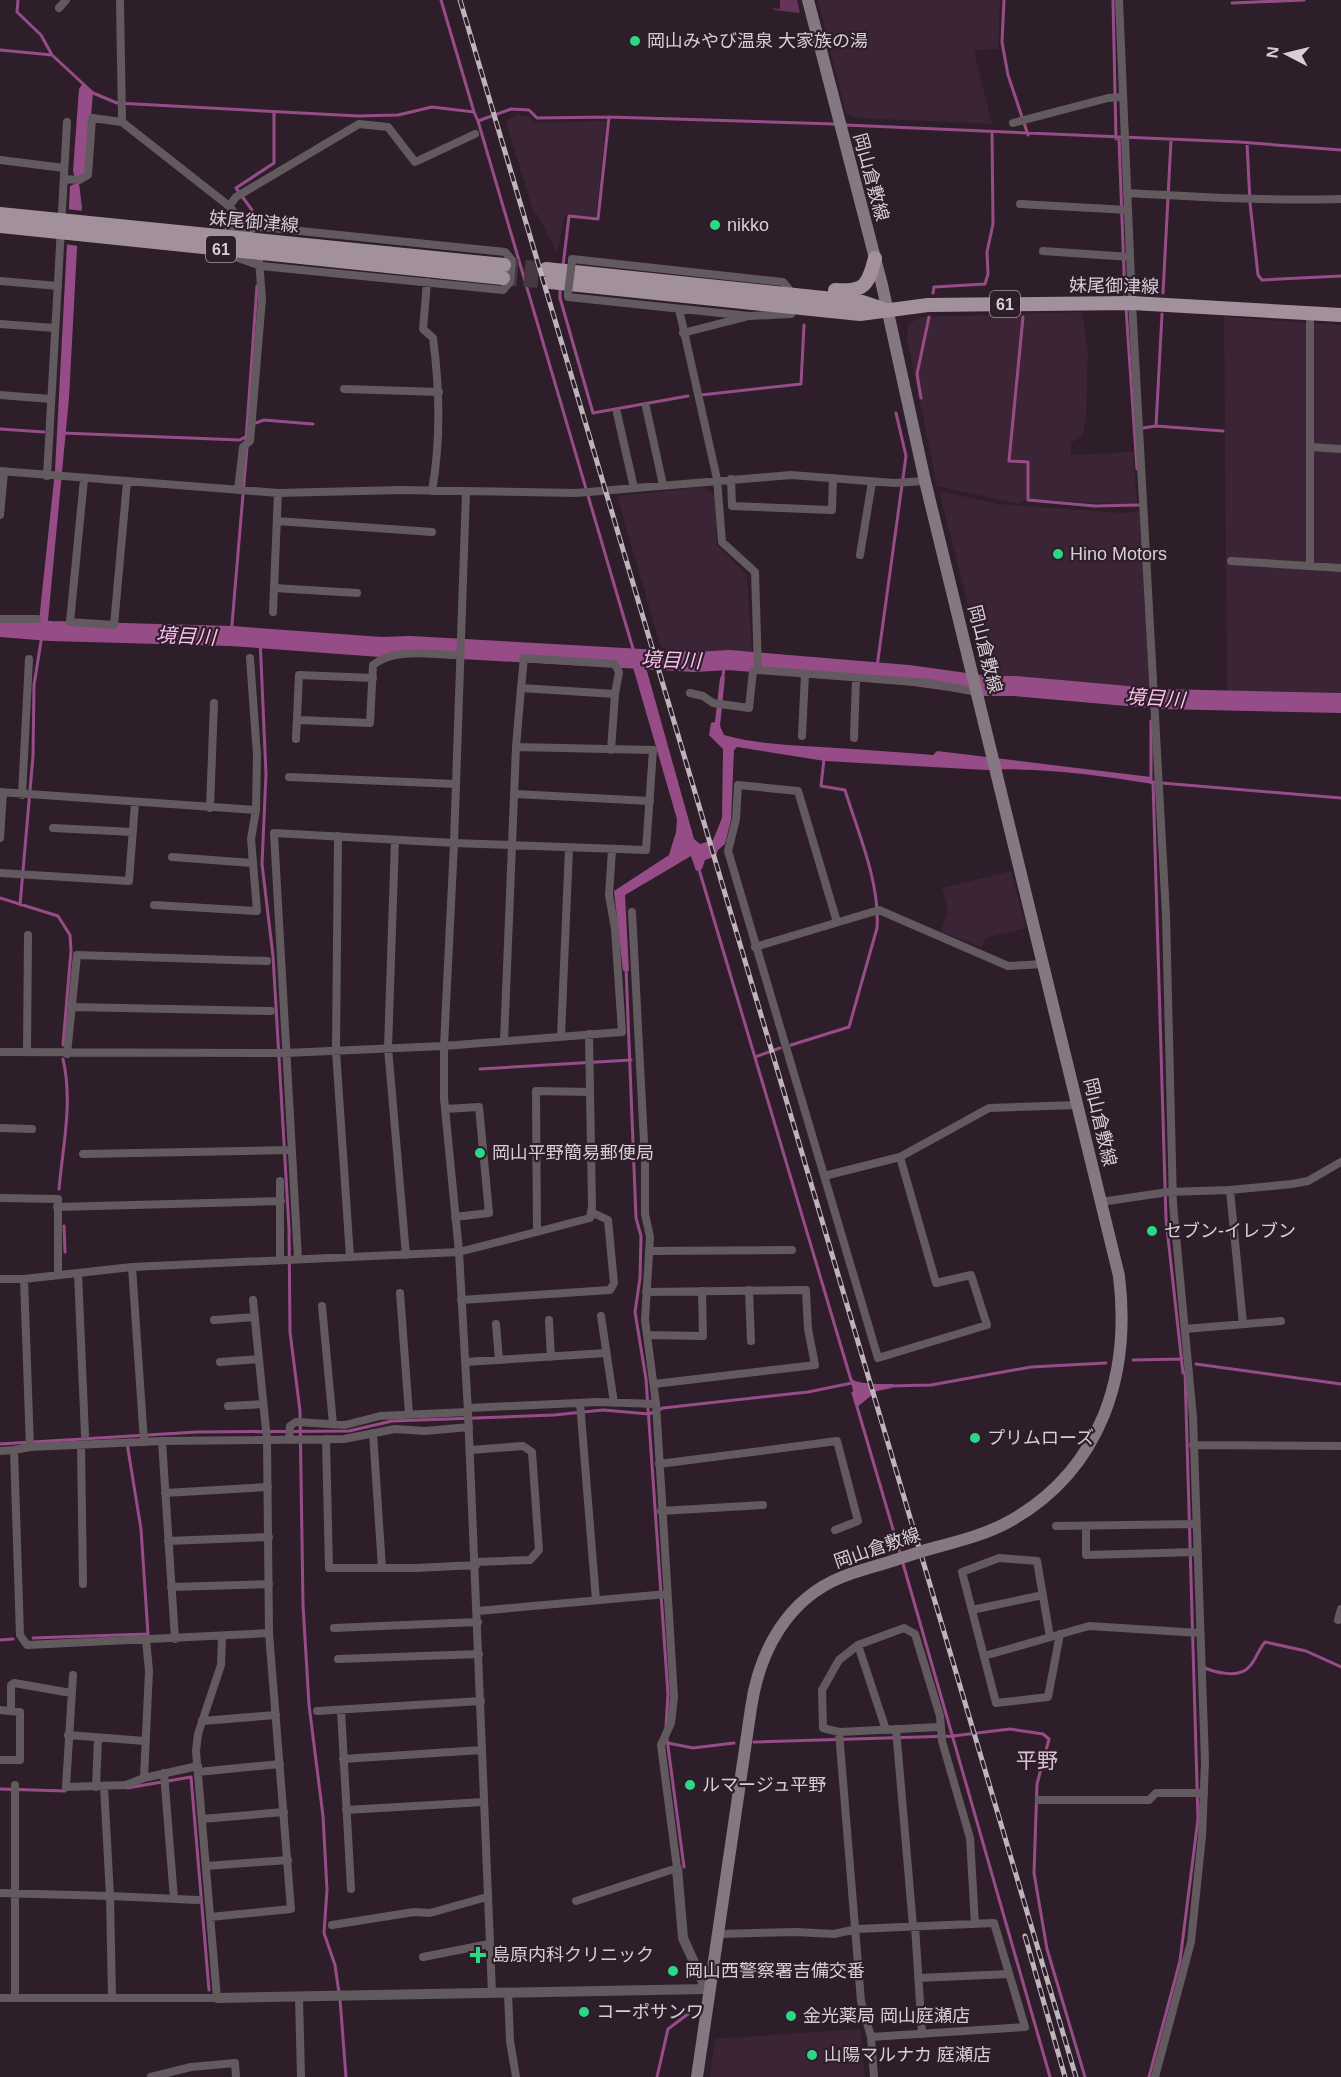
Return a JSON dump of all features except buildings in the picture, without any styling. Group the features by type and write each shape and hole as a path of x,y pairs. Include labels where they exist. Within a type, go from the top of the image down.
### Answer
{"main road":[{"name":"岡山倉敷線","path":"697,2077 752,1697 760,1664 779,1629 815,1592 840,1578 980,1534 1011,1520 1039,1502 1068,1475 1088,1448 1103,1420 1115,1384 1122,1348 1123,1305 1119,1276 971,671 875,258 837,120 808,0"},
{"name":"妹尾御津線","path":"0,214 69,227 504,271"},
{"name":"妹尾御津線","path":"0,226 69,227"},
{"path":"788,305 801,288 856,291 869,280 875,258"},
{"name":"妹尾御津線","path":"548,276 860,314 928,305 1127,303 1341,315"},
{"name":"妹尾御津線","path":"788,305 862,302 887,310"}],"street":[{"path":"59,8 66,0"},
{"path":"120,0 122,122"},
{"path":"1119,0 1118,98 1124,138 1127,193 1122,210 1124,257 1155,698 1166,914 1168,1192 1185,1329 1193,1445 1192,1552 1195,1633 1202,1667 1200,1793 1202,1836 1191,1942 1155,2077"},
{"path":"1020,121 1118,98"},
{"path":"64,179 78,180 88,175 92,118 122,122 229,206 255,246"},
{"path":"54,477 51,399 58,286 69,227 64,179 67,122"},
{"path":"229,206 236,197 358,124 388,127 415,162 475,134"},
{"path":"0,160 64,168"},
{"path":"1127,193 1249,197 1273,200 1341,199"},
{"path":"1020,204 1122,210"},
{"path":"207,241 255,246 427,282 503,290 510,282 512,260 505,252 261,227 255,246 262,299 243,490"},
{"path":"1042,251 1124,257"},
{"path":"683,333 749,316 788,305 787,284 777,280 572,259 568,297 749,316"},
{"path":"0,281 58,286"},
{"path":"427,282 423,329 433,338 439,392 438,461 432,491"},
{"path":"679,309 717,479 722,542 755,572 758,668"},
{"path":"1310,313 1310,566"},
{"path":"0,324 55,328"},
{"path":"344,389 439,392"},
{"path":"0,395 51,399"},
{"path":"646,407 663,485"},
{"path":"617,413 634,488"},
{"path":"1310,447 1341,449"},
{"path":"0,515 2,471 54,477 278,493 432,491 580,493 717,479 791,476 872,482 926,481"},
{"path":"731,479 732,506 832,510 833,478"},
{"path":"84,479 70,622 114,626 127,482"},
{"path":"860,555 872,482"},
{"path":"466,492 454,843 444,1046 445,1109 459,1252 469,1417 492,1993"},
{"path":"273,612 278,493"},
{"path":"277,521 432,532"},
{"path":"1231,561 1341,568"},
{"path":"274,588 357,593"},
{"path":"0,619 37,619"},
{"path":"298,720 370,723 373,665 382,658 403,654 460,650"},
{"path":"154,905 257,911 250,839 256,810 257,755 251,709 250,658"},
{"path":"504,1041 516,747 524,658 615,664 619,672 611,750"},
{"path":"27,795 29,659"},
{"path":"690,693 704,696 715,704 749,708 753,671 758,668 929,683 977,692"},
{"path":"802,736 806,674"},
{"path":"296,739 299,675 373,678"},
{"path":"854,738 856,678"},
{"path":"521,688 615,694"},
{"path":"210,808 214,703"},
{"path":"289,1260 274,832 512,846 646,850 653,750 516,747"},
{"path":"289,777 456,784"},
{"path":"837,921 798,791 738,785 736,819 728,851 878,1358 987,1325 971,1275 936,1283 900,1157"},
{"path":"0,838 2,792 256,810"},
{"path":"515,794 650,801"},
{"path":"0,873 129,881 135,803"},
{"path":"52,828 133,832"},
{"path":"338,836 336,1051 350,1257"},
{"path":"395,840 388,1048 406,1255"},
{"path":"561,1036 568,848"},
{"path":"0,1052 280,1053 444,1046 622,1032 615,929 609,895 612,850"},
{"path":"172,857 252,863"},
{"path":"755,947 877,911 1008,966 1044,964"},
{"path":"0,1998 299,1997 708,1989 683,1938 677,1868 661,1745 674,1697 663,1594 659,1464 652,1407 654,1384 647,1335 646,1292 650,1238 645,1214 645,1161 632,912"},
{"path":"27,1052 28,935"},
{"path":"67,1054 77,955 267,961"},
{"path":"72,1007 271,1011"},
{"path":"0,1279 24,1279 132,1267 459,1252 590,1218 589,1034"},
{"path":"537,1232 536,1091 589,1092"},
{"path":"824,1176 900,1157 989,1108 1078,1105"},
{"path":"445,1109 479,1107 489,1213 455,1217"},
{"path":"0,1128 32,1129"},
{"path":"83,1154 286,1150"},
{"path":"1101,1202 1168,1192 1230,1190 1308,1180 1341,1162"},
{"path":"280,1181 280,1201 289,1260"},
{"path":"1230,1190 1243,1324"},
{"path":"0,1198 58,1199 58,1275"},
{"path":"57,1207 280,1201"},
{"path":"461,1300 610,1290 614,1283 608,1220 591,1212"},
{"path":"649,1251 792,1250"},
{"path":"132,1267 144,1438"},
{"path":"78,1273 85,1435"},
{"path":"24,1279 30,1443"},
{"path":"749,1290 751,1341"},
{"path":"646,1292 806,1290 808,1329 815,1365 654,1384"},
{"path":"647,1335 703,1336 702,1291"},
{"path":"400,1293 409,1414"},
{"path":"210,1917 291,1909 269,1633 267,1438 253,1300"},
{"path":"322,1306 333,1424"},
{"path":"601,1316 614,1403"},
{"path":"214,1320 255,1317"},
{"path":"549,1320 551,1357"},
{"path":"1185,1329 1281,1321"},
{"path":"496,1323 499,1360"},
{"path":"465,1362 606,1353"},
{"path":"220,1362 259,1359"},
{"path":"290,1436 299,1422 345,1425 380,1416 409,1414 469,1417 614,1403 652,1407"},
{"path":"228,1406 263,1404"},
{"path":"580,1405 596,1600"},
{"path":"0,1451 14,1450 30,1443 81,1445 128,1443 144,1438 162,1441 290,1436 304,1440 326,1439 395,1429 425,1431 469,1417"},
{"path":"373,1433 382,1568"},
{"path":"326,1439 329,1568 382,1568 530,1560 539,1550 532,1452 523,1446 470,1450"},
{"path":"162,1441 175,1639"},
{"path":"659,1464 837,1441 858,1521 835,1530"},
{"path":"81,1445 83,1584"},
{"path":"1193,1445 1341,1446"},
{"path":"14,1450 20,1635 27,1645 269,1633"},
{"path":"165,1492 268,1487"},
{"path":"661,1511 763,1505"},
{"path":"1056,1526 1192,1524"},
{"path":"1086,1526 1086,1555 1192,1552"},
{"path":"168,1541 268,1537"},
{"path":"1050,1637 1037,1561 999,1558 962,1572 996,1703 1048,1697 1060,1634"},
{"path":"171,1587 269,1584"},
{"path":"478,1611 663,1594"},
{"path":"972,1610 1042,1595"},
{"path":"1338,1620 1341,1609"},
{"path":"334,1628 478,1622"},
{"path":"984,1656 1089,1626 1195,1633"},
{"path":"940,1729 886,1730 839,1737 823,1728 822,1690 839,1660 858,1645 904,1628 915,1634 940,1716 942,1741 970,1838 975,1924"},
{"path":"217,1998 198,1769 198,1734 221,1665 222,1637"},
{"path":"144,1778 148,1671 146,1640"},
{"path":"858,1645 886,1730"},
{"path":"338,1659 479,1654"},
{"path":"73,1675 66,1787 126,1785 144,1778 165,1778 198,1769 280,1764"},
{"path":"11,1710 11,1686 14,1683 71,1693"},
{"path":"317,1711 481,1701"},
{"path":"0,1710 20,1712 20,1760 0,1760"},
{"path":"341,1710 351,1889"},
{"path":"202,1720 276,1715"},
{"path":"896,1731 922,2034"},
{"path":"68,1735 145,1741"},
{"path":"98,1737 110,1896 112,1998"},
{"path":"839,1737 857,1929 861,2001 871,2037 874,2077"},
{"path":"344,1759 482,1750"},
{"path":"165,1778 174,1899"},
{"path":"15,1788 15,1998"},
{"path":"1039,1800 1149,1800 1156,1793 1200,1793"},
{"path":"346,1810 484,1802"},
{"path":"202,1819 284,1812"},
{"path":"206,1866 288,1860"},
{"path":"576,1901 677,1868"},
{"path":"0,1893 198,1900"},
{"path":"332,1925 414,1912 430,1913 487,1897"},
{"path":"718,1934 796,1932 834,1934 857,1929 994,1923 1025,2027 871,2037"},
{"path":"423,1957 489,1944"},
{"path":"919,1978 1009,1974"},
{"path":"508,1993 510,2041 516,2077"},
{"path":"299,1997 301,2077"},
{"path":"151,2077 222,2063 235,2063 236,2077"}],"shaded area":[{"path":"780,0 797,0 800,13 774,10 772,8 780,9"},
{"path":"818,0 1000,0 998,49 974,50 992,124 859,118 846,114"},
{"path":"83,83 93,93 86,174 79,183 82,208 77,248 69,398 47,631 38,630 55,471 70,186 76,183 73,171 79,89"},
{"path":"517,114 530,117 535,123 606,121 596,217 565,214 557,252 537,214 534,214 506,122"},
{"path":"1082,312 1088,351 1086,417 1083,435 1071,443 1071,455 1133,452 1137,501 1135,505 1026,499 1019,504 937,486 907,339 908,324 921,317"},
{"path":"1224,317 1341,325 1341,700 1227,694"},
{"path":"704,487 715,496 717,545 747,575 752,653 726,650 702,654 661,648 617,496"},
{"path":"939,491 999,504 1122,513 1140,511 1150,693 987,680"},
{"path":"630,657 643,657 694,839 700,844 713,840 722,818 723,749 709,735 711,723 715,722 722,675 725,677 720,726 724,735 784,745 933,755 937,751 1151,777 1153,784 1049,771 986,770 825,761 737,747 734,750 731,820 725,844 718,850 716,856 705,860 702,869 696,871 691,856 625,895 629,971 623,971 614,891 669,855 676,832 677,819"},
{"path":"1011,871 1026,928 986,938 982,947 941,932 948,910 942,888"},
{"path":"850,1378 864,1383 893,1384 892,1388 877,1391 857,1407"},
{"path":"860,2029 865,2077 710,2077 715,2039"}],"pier":[{"path":"67,209 83,211 78,246 65,244"}],"waterway":[{"path":"18,0 17,12 41,35 52,55 93,93 117,103 358,116 398,115 432,107 474,112 478,121 511,109 529,110 537,118 609,117 835,124"},
{"path":"441,0 474,112"},
{"path":"1004,0 1002,42 1008,75 1028,135"},
{"path":"1113,0 1116,139"},
{"path":"1232,3 1304,0"},
{"path":"0,50 52,55"},
{"path":"254,221 252,210 236,188 274,163 274,112"},
{"path":"563,266 569,216 598,219 609,117"},
{"path":"478,121 636,659"},
{"path":"845,125 1239,142 1341,150"},
{"path":"933,293 934,287 985,284 988,274 987,252 993,224 992,133"},
{"path":"1119,139 1125,298"},
{"path":"1163,293 1171,140"},
{"path":"1247,143 1250,203 1258,275 1262,280 1341,276"},
{"path":"246,440 257,286"},
{"path":"560,288 560,298 593,413 688,396"},
{"path":"1126,308 1137,469"},
{"path":"1156,426 1162,314"},
{"path":"921,398 917,374 929,317"},
{"path":"1023,317 1009,461 1028,462 1028,500 1095,506 1139,505"},
{"path":"701,395 801,384 804,325"},
{"path":"876,674 906,456 896,413"},
{"path":"253,424 264,420 313,424"},
{"path":"1143,428 1156,426 1223,431"},
{"path":"0,429 44,432"},
{"path":"62,433 240,440 245,437"},
{"path":"231,636 247,447"},
{"name":"境目川","path":"0,627 51,631 231,636 381,647 410,646 695,662 729,660 908,675 987,686 1015,686 1161,699 1341,703"},
{"path":"20,905 33,756 34,685 43,629"},
{"path":"260,638 266,774 262,864 273,956 289,1228 290,1332 300,1411 303,1605 309,1705 323,1816 327,1890 324,1933 335,1965 339,1993"},
{"path":"723,676 725,660"},
{"path":"1151,721 1151,782"},
{"path":"791,1045 849,1027 877,928 872,875 862,840 845,790 821,786 824,759"},
{"path":"1150,782 1341,798"},
{"path":"1153,782 1166,1219 1183,1373"},
{"path":"698,866 851,1380"},
{"path":"0,898 58,916 70,935 71,951 63,1045"},
{"path":"626,968 636,1218 641,1236 640,1278 635,1312 646,1379 668,1694 666,1726"},
{"path":"755,1057 780,1048"},
{"path":"59,1189 67,1108 63,1059"},
{"path":"480,1069 631,1060"},
{"path":"64,1226 65,1252"},
{"path":"1133,1360 1182,1359"},
{"path":"890,1386 931,1385 1031,1367 1106,1363"},
{"path":"1196,1364 1341,1384"},
{"path":"1149,2077 1180,1961 1198,1819 1185,1372"},
{"path":"0,1444 197,1432 349,1431 392,1421 554,1415 603,1410 649,1414 663,1408 808,1392 852,1383"},
{"path":"853,1393 900,1553"},
{"path":"33,1638 148,1634 141,1529 127,1443"},
{"path":"902,1560 1050,2077"},
{"path":"0,1640 13,1639"},
{"path":"1202,1667 1233,1674 1245,1671 1265,1642 1306,1651 1341,1667"},
{"path":"754,1742 953,1736 1010,1729 1043,1734 1049,1739 1037,1784 1034,1873 1047,1949 1085,2077"},
{"path":"667,1739 684,1867"},
{"path":"668,1743 693,1748 734,1743"},
{"path":"127,1788 191,1777 209,1990"},
{"path":"0,1789 65,1791"},
{"path":"340,1999 346,2077"},
{"path":"657,2077 668,2029 688,2014"}],"tunnel":[{"path":"504,265 546,269"},
{"path":"503,278 550,282"}],"railway":[{"path":"460,0 1076,2077"},
{"path":"1025,1936 1065,2077"}],"place":[{"name":"岡山みやび温泉 大家族の湯","path":"635,41"},
{"name":"nikko","path":"715,225"},
{"name":"Hino Motors","path":"1058,554"},
{"name":"岡山平野簡易郵便局","path":"480,1153"},
{"name":"セブン-イレブン","path":"1152,1231"},
{"name":"プリムローズ","path":"975,1438"},
{"name":"ルマージュ平野","path":"690,1785"},
{"name":"島原内科クリニック","path":"478,1955"},
{"name":"岡山西警察署吉備交番","path":"673,1971"},
{"name":"コーポサンワ","path":"584,2012"},
{"name":"金光薬局 岡山庭瀬店","path":"791,2016"},
{"name":"山陽マルナカ 庭瀬店","path":"812,2055"}],"district":[{"name":"平野","path":"1037,1760"}]}
